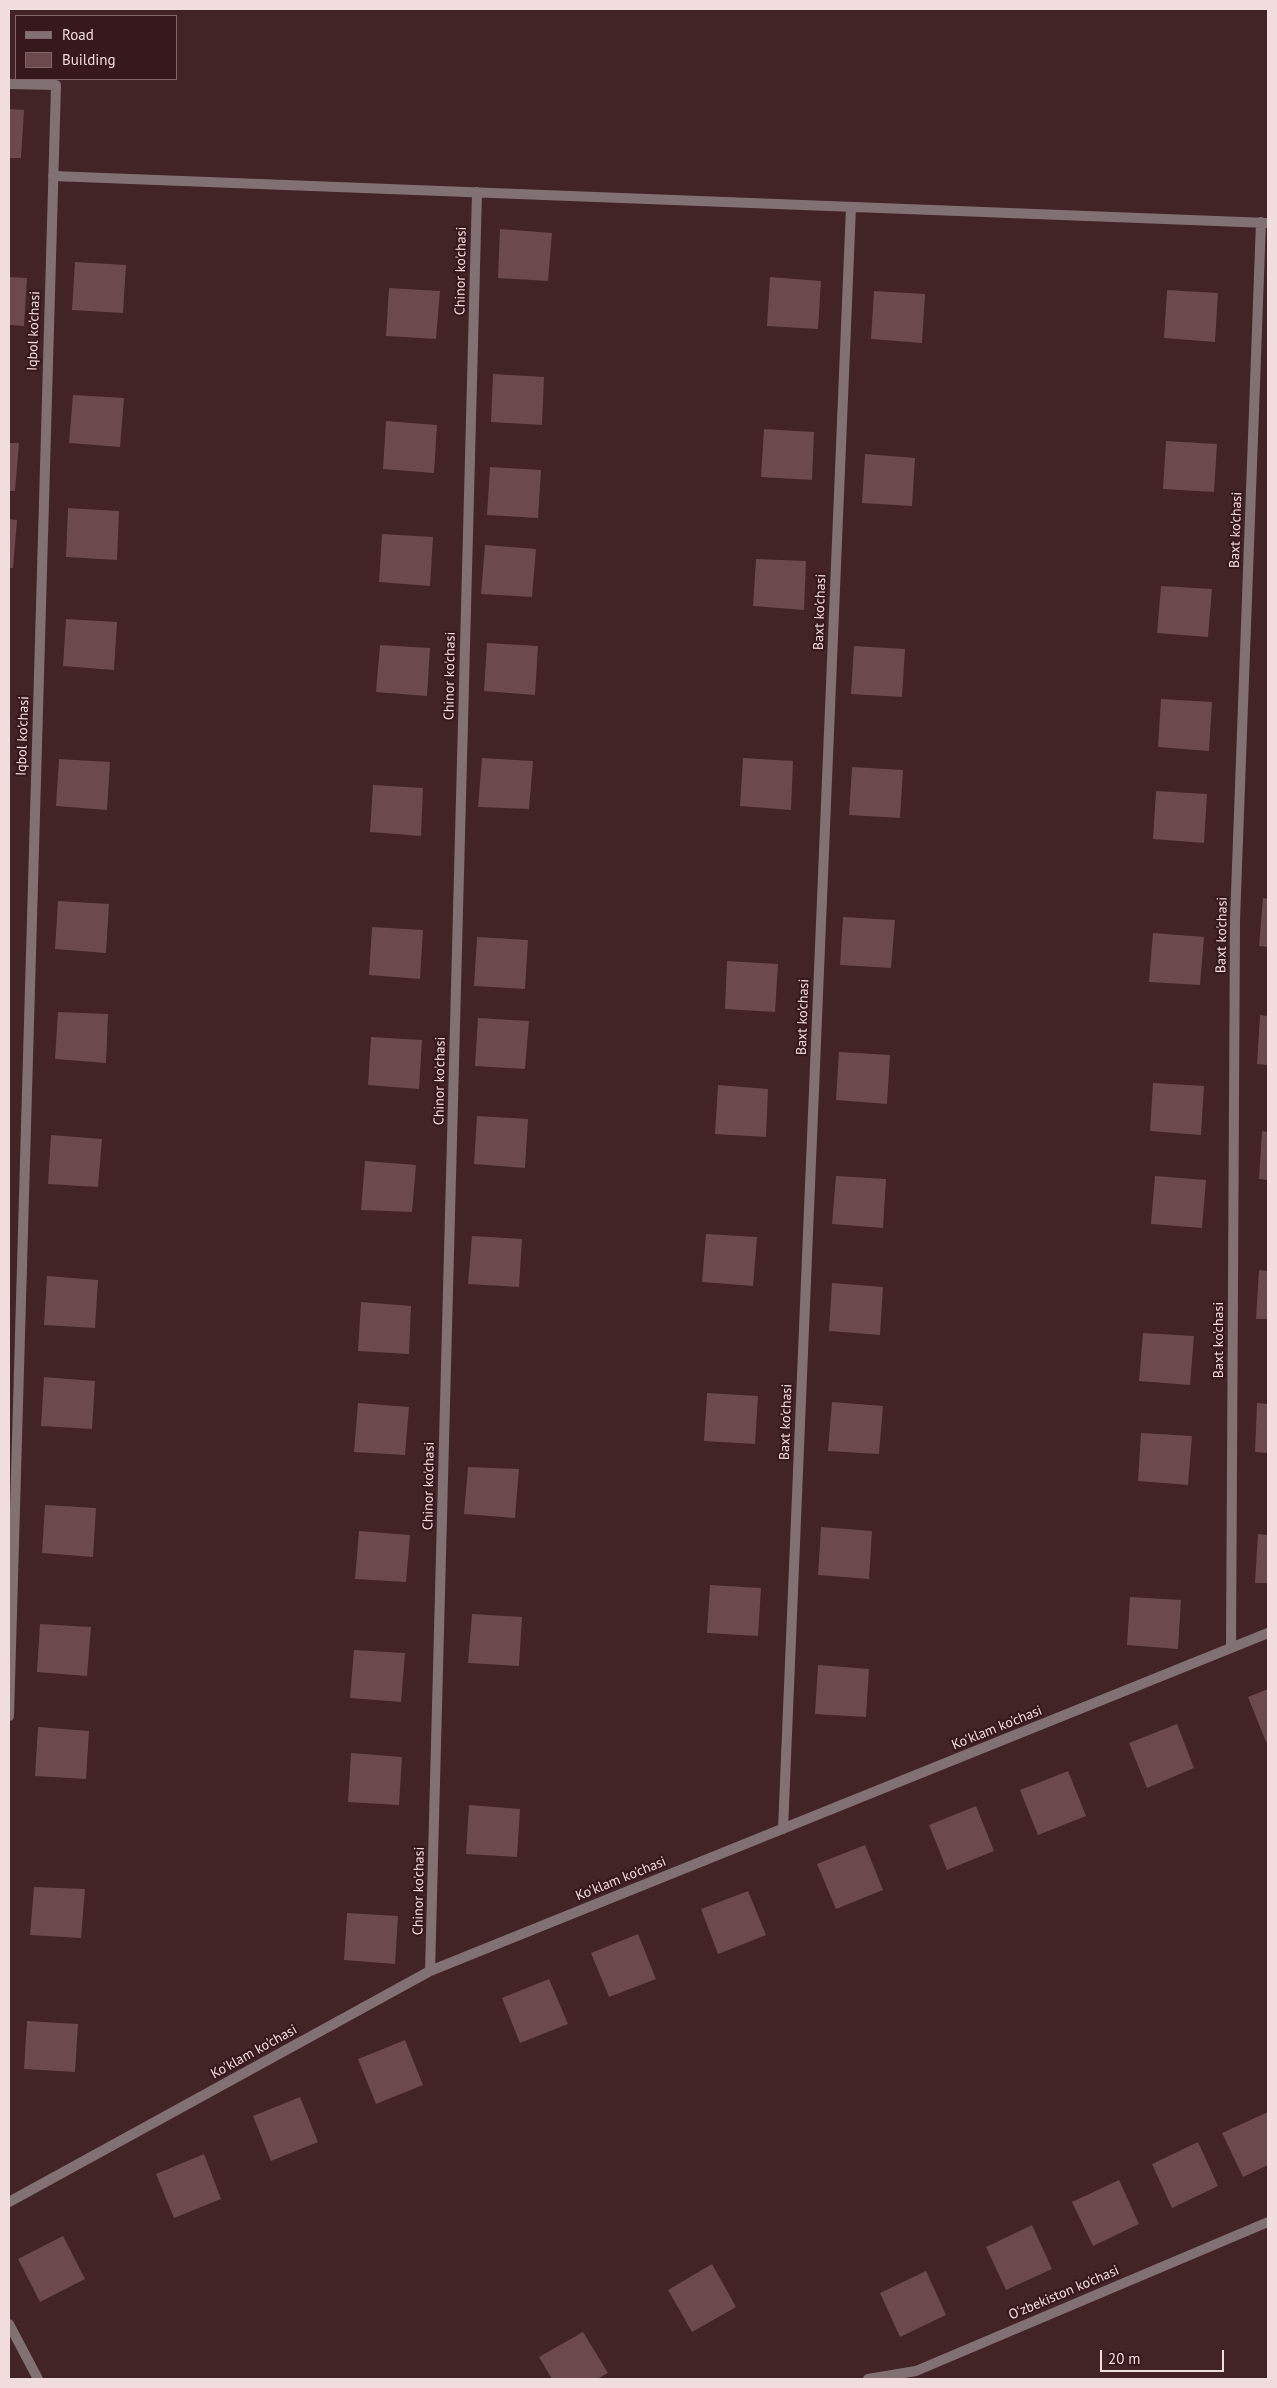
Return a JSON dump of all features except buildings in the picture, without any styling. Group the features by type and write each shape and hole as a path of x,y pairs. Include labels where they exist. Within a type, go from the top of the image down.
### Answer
{"street":[{"name":"Iqbol ko'chasi","path":"9,84 56,85 9,1716"},
{"path":"53,176 1265,222"},
{"name":"Chinor ko'chasi","path":"430,1971 477,192"},
{"name":"Baxt ko'chasi","path":"783,1829 851,207"},
{"name":"Baxt ko'chasi","path":"1231,1648 1235,920 1265,222"},
{"name":"Ko'klam ko'chasi","path":"9,2202 430,1971 1268,1633"},
{"name":"O'zbekiston ko'chasi","path":"868,2379 916,2371 1268,2222"},
{"path":"9,2324 38,2379"}]}
